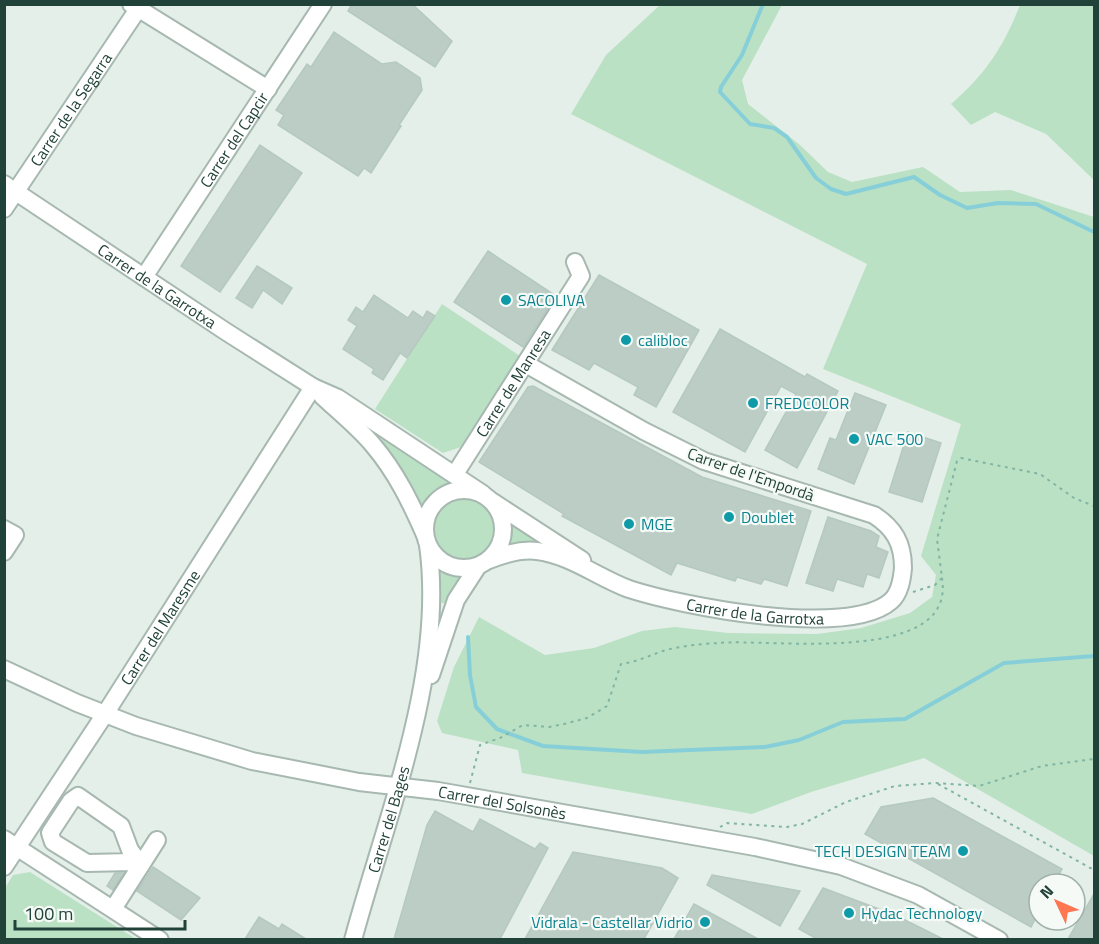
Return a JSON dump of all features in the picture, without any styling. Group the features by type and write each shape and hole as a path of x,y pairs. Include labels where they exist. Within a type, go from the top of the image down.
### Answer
{"street":[{"name":"Carrer del Capcir","path":"144,277 323,4"},
{"path":"134,7 268,89"},
{"name":"Carrer de la Segarra","path":"4,209 10,188 134,7"},
{"name":"Carrer de la Garrotxa","path":"10,188 313,387 338,398 455,474 488,498 572,551 603,578"},
{"name":"Carrer de Manresa","path":"455,474 581,276 575,262"},
{"name":"Carrer de l'Empordà","path":"526,364 644,431 704,461 874,515 892,529 902,549 903,568 897,593"},
{"name":"Carrer de la Garrotxa","path":"313,387 358,429 386,462 404,491 427,541"},
{"name":"Carrer del Maresme","path":"4,867 11,843 105,714 313,387"},
{"path":"462,490 488,498 503,520 504,531 502,543 483,563 458,568 449,566 433,554 427,541 428,514 441,497 462,490"},
{"path":"4,528 15,535 4,552"},
{"name":"Carrer del Bages","path":"353,939 421,698 432,607 427,541"},
{"name":"Carrer de la Garrotxa","path":"483,563 508,553 537,551 566,560 603,578 665,600 718,611 777,617 859,614 878,610 897,593"},
{"name":"Carrer del Bages","path":"421,698 431,678 456,600 483,563"},
{"name":"Carrer del Solsonès","path":"4,669 105,714 252,761 397,787 438,791 803,856 857,871 918,895 999,939"},
{"path":"78,796 121,826 130,850 141,865 132,862 87,863 53,842 50,833 71,801 78,796"},
{"path":"113,909 157,840"},
{"path":"11,843 160,939"}],"path":[{"path":"475,763 480,745 500,738 523,725 549,727 564,724 586,718 607,706 621,664 640,662 662,651 719,642 858,643 910,631 921,625 945,593 937,539 939,523 957,461 961,458 1040,474 1074,498 1095,506"},
{"path":"897,593 935,585 942,578"},
{"path":"699,838 728,823 786,827 802,824 846,802 895,786 936,783 979,786 1042,766 1095,759"},
{"path":"936,783 1095,870"}],"green space":[{"path":"661,4 782,5 742,80 748,104 800,145 828,172 852,182 923,167 960,192 1011,190 1094,217 1094,856 924,758 811,792 752,814 522,773 518,750 442,733 437,721 454,667 479,617 545,655 594,648 642,631 675,627 728,633 817,634 861,628 910,613 932,597 936,575 921,556 961,424 823,369 867,264 571,114 606,55"},
{"path":"1020,5 1094,5 1094,180 1046,134 995,112 971,125 951,104 984,71 1000,47"},
{"path":"442,304 520,356 461,447 443,453 375,409"},
{"path":"383,437 451,482 432,494 421,505 399,466 380,443"},
{"path":"465,493 478,496 490,503 497,515 500,528 497,541 490,553 478,560 465,563 452,560 440,553 433,541 430,528 433,515 440,503 452,496"},
{"path":"517,523 545,546 511,545 513,524"},
{"path":"440,572 457,577 459,582 446,604 439,602"},
{"path":"30,872 136,939 5,939 5,888 13,875"}],"building":[{"path":"352,4 412,4 452,41 435,67 348,11"},
{"path":"334,32 382,64 396,62 420,78 422,90 371,173 364,168 358,176 278,125 284,115 276,110 307,64 311,67"},
{"path":"260,145 302,173 220,292 181,266"},
{"name":"SACOLIVA","path":"488,251 556,296 523,347 454,302"},
{"path":"257,266 292,288 282,304 263,290 252,308 236,298"},
{"name":"calibloc","path":"599,275 699,330 656,407 634,395 638,387 594,363 589,370 552,350"},
{"path":"374,295 408,318 413,311 423,318 427,311 435,316 407,358 400,353 383,380 372,373 374,369 343,349 357,326 348,320 356,307 363,312"},
{"path":"720,329 805,377 807,374 838,391 797,468 765,450 796,394 781,386 745,452 673,412"},
{"path":"533,386 702,477 811,511 787,586 764,579 761,584 737,577 735,581 677,563 671,575 562,516 564,514 479,462 528,387"},
{"name":"VAC 500","path":"855,393 886,405 854,484 818,469 830,438 836,440"},
{"path":"908,432 941,443 922,502 889,492"},
{"path":"828,517 871,531 879,536 876,547 888,552 879,578 867,574 863,587 837,579 833,591 806,583"},
{"name":"TECH DESIGN TEAM","path":"933,798 1062,869 1060,872 1027,872 1027,925 865,834 881,807"},
{"path":"435,811 473,832 480,819 535,849 540,843 548,848 500,939 394,939 427,825"},
{"path":"573,852 662,868 678,878 644,939 525,939"},
{"path":"153,867 200,898 181,920 137,891"},
{"path":"115,873 124,873 113,890 107,886"},
{"path":"712,875 800,891 780,926 707,885"},
{"name":"Hydac Technology","path":"823,888 895,915 943,939 817,939 799,929"},
{"path":"1095,892 1095,939 1068,939 1072,932 1087,932 1087,906"},
{"name":"Vidrala - Castellar Vidrio","path":"694,904 758,939 674,939"},
{"path":"259,917 279,929 282,924 306,939 245,939"}],"waterway":[{"path":"763,4 742,55 720,92 750,124 774,128 787,137 816,178 831,189 846,194 914,177 940,195 967,208 998,203 1036,204 1094,232"},
{"path":"468,637 470,675 476,707 497,729 543,746 642,752 765,747 799,740 843,722 905,719 1004,663 1094,656"}],"place":[{"name":"SACOLIVA","path":"506,300"},
{"name":"calibloc","path":"626,340"},
{"name":"FREDCOLOR","path":"753,403"},
{"name":"VAC 500","path":"854,439"},
{"name":"Doublet","path":"729,517"},
{"name":"MGE","path":"629,524"},
{"name":"TECH DESIGN TEAM","path":"963,851"},
{"name":"Hydac Technology","path":"849,913"},
{"name":"Vidrala - Castellar Vidrio","path":"705,922"}]}
